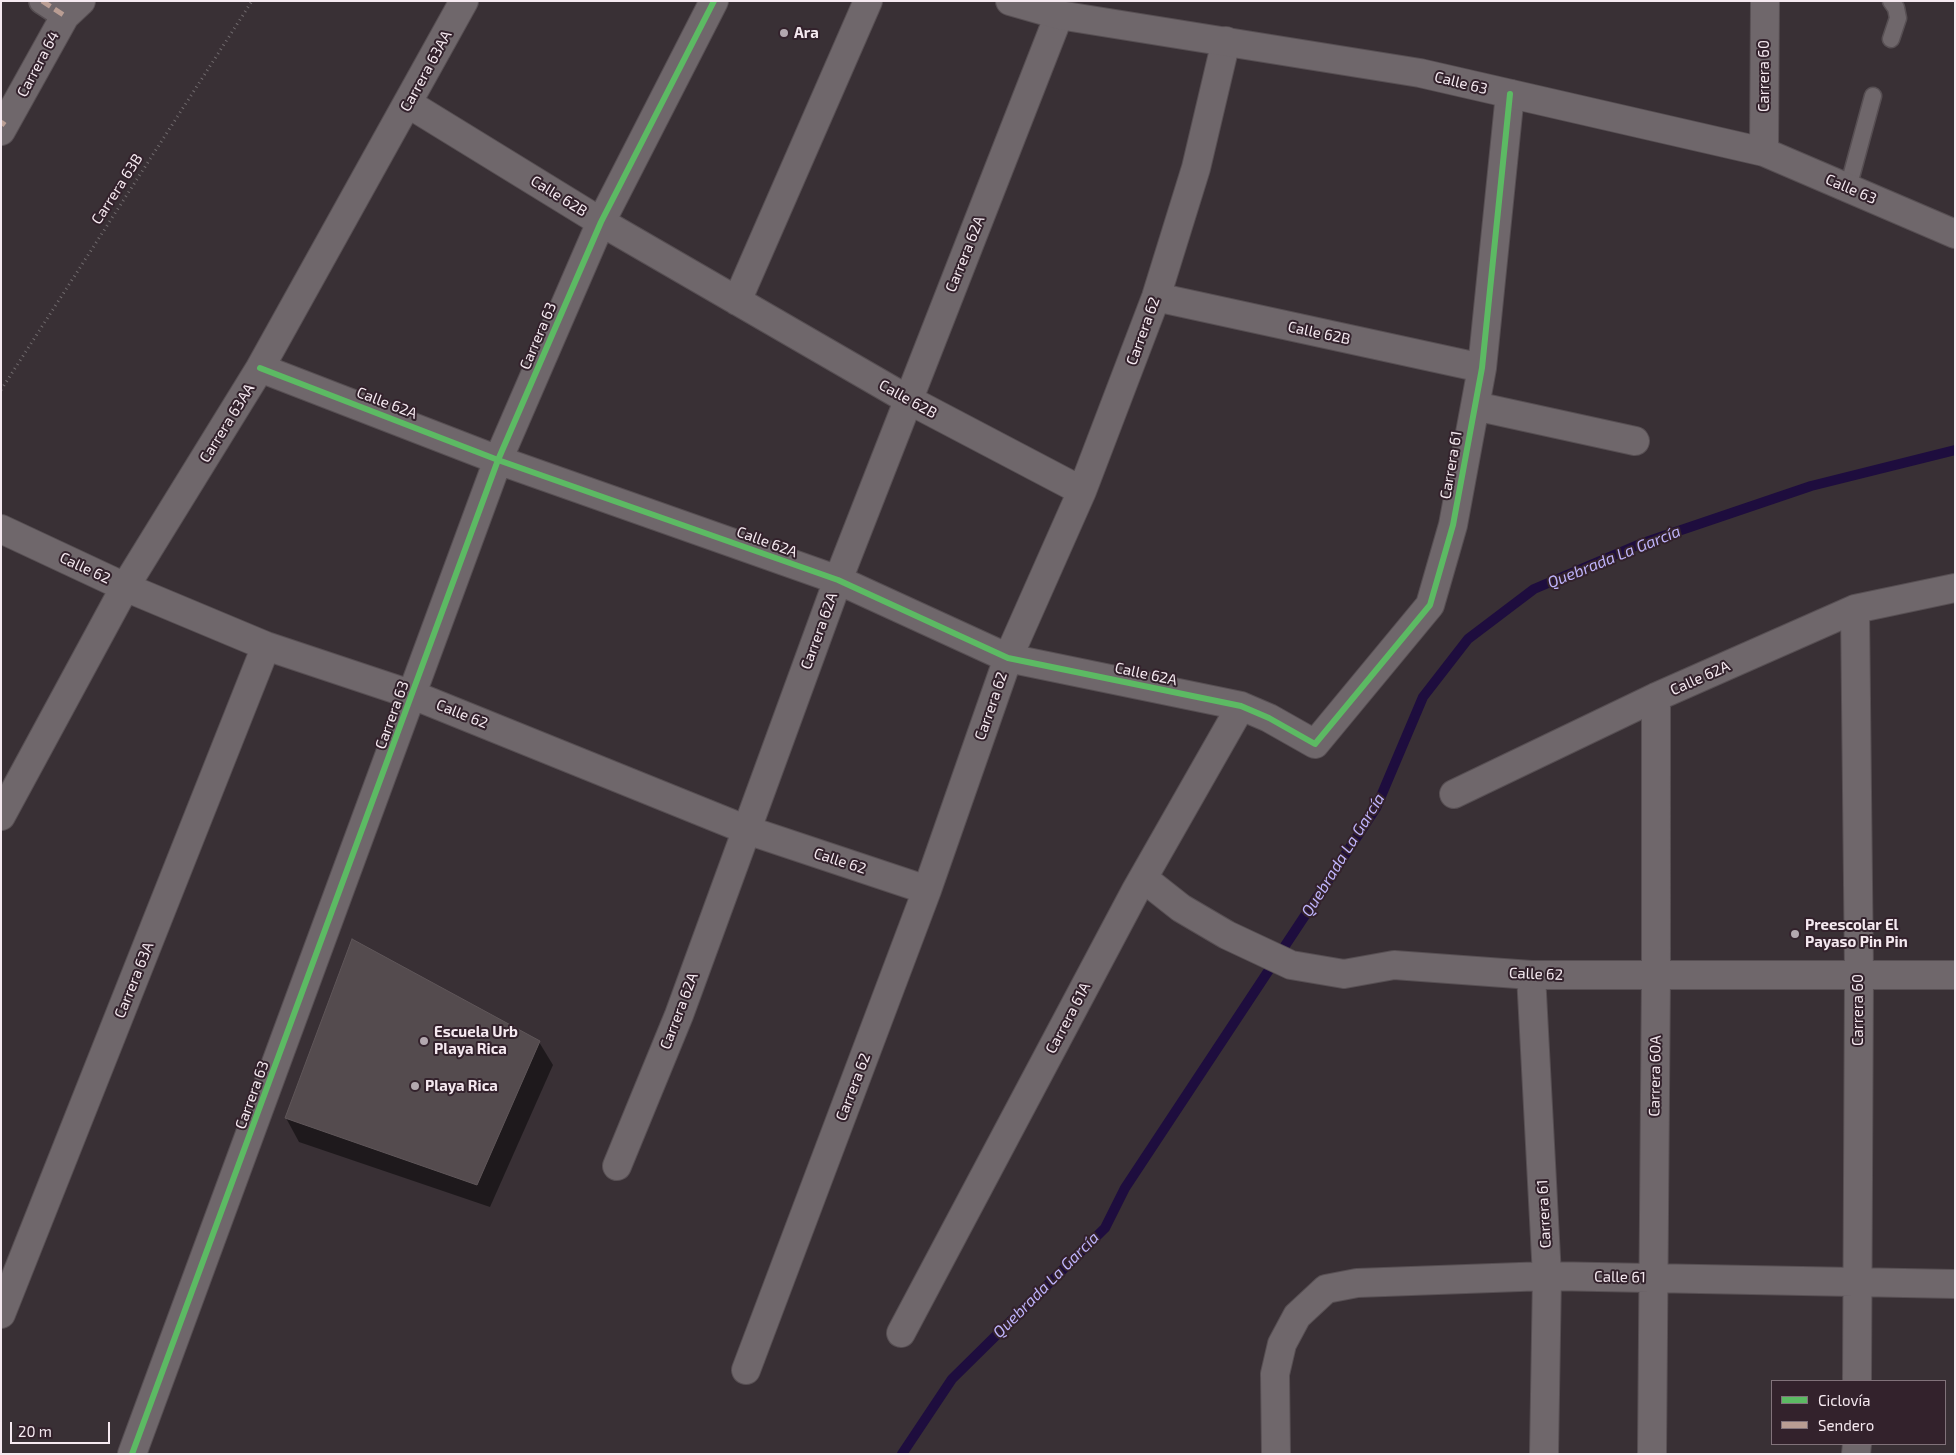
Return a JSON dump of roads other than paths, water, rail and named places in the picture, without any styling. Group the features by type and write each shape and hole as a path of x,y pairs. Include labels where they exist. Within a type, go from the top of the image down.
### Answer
{"street":[{"path":"42,1 73,8"},
{"name":"Carrera 63AA","path":"1,816 125,587 260,368 409,104 464,1"},
{"name":"Carrera 63","path":"132,1454 498,460 601,222 714,1"},
{"path":"737,301 868,1"},
{"name":"Calle 63","path":"1010,1 1059,16 1420,73 1764,152 1955,234"},
{"name":"Carrera 60","path":"1764,152 1765,1"},
{"name":"Carrera 64","path":"3,126 73,8"},
{"name":"Carrera 62A","path":"617,1166 679,1015 838,580 1059,16"},
{"name":"Carrera 62","path":"746,1370 927,890 1008,658 1082,491 1156,297 1196,168 1226,41"},
{"name":"Carrera 61","path":"1269,718 1314,744 1430,604 1453,525 1482,368 1510,94"},
{"name":"Calle 62B","path":"409,104 601,222 737,301 908,399 1082,491"},
{"name":"Calle 62B","path":"1156,297 1482,368"},
{"name":"Calle 62A","path":"260,368 498,460 838,580 1008,658 1241,706 1269,718"},
{"path":"1475,406 1635,441"},
{"name":"Calle 62","path":"1,529 125,587 266,646 413,695 747,830 927,890"},
{"name":"Calle 62A","path":"1454,794 1656,697 1855,609 1955,588"},
{"name":"Carrera 60","path":"1855,609 1859,974 1857,1380"},
{"name":"Carrera 63A","path":"1,1314 266,646"},
{"name":"Carrera 60A","path":"1652,1454 1656,697"},
{"name":"Carrera 61A","path":"901,1333 1143,878 1241,706"},
{"name":"Calle 62","path":"1143,878 1180,908 1227,935 1236,937 1292,965 1344,974 1394,965 1531,975 1859,974 1955,976"},
{"name":"Carrera 61","path":"1531,975 1547,1276 1544,1454"},
{"name":"Calle 61","path":"1276,1454 1275,1374 1282,1344 1297,1316 1326,1289 1357,1283 1547,1276 1955,1284"}],"lane":[{"path":"1891,1 1896,8 1898,18 1891,38"},
{"path":"1848,188 1873,96"}],"waterway":[{"name":"Quebrada La García","path":"902,1454 952,1379 1105,1228 1125,1188 1376,808 1423,697 1468,639 1534,589 1640,544 1811,486 1955,450"}],"place":[{"name":"Ara","path":"784,33"},
{"name":"Preescolar El Payaso Pin Pin","path":"1795,934"},
{"name":"Escuela Urb Playa Rica","path":"424,1041"},
{"name":"Playa Rica","path":"415,1086"}]}
